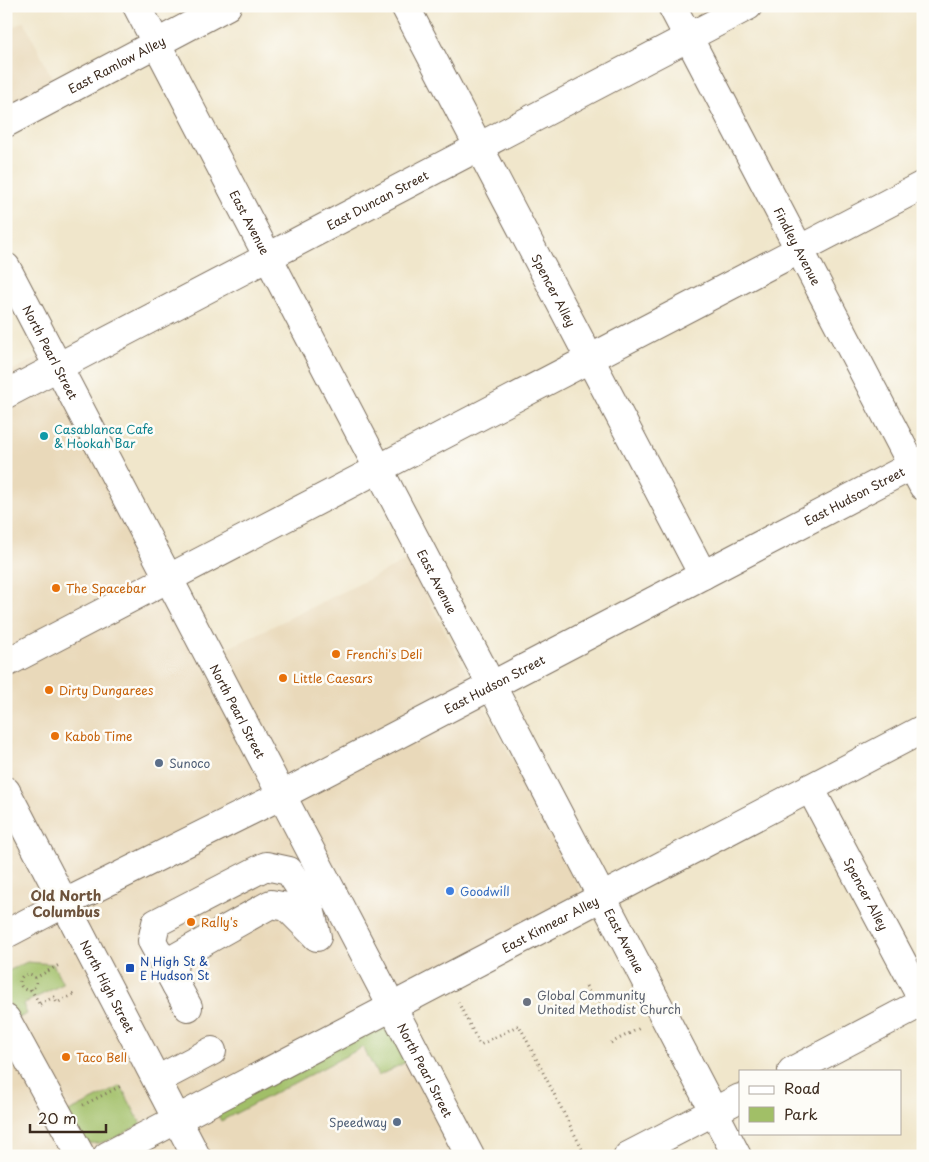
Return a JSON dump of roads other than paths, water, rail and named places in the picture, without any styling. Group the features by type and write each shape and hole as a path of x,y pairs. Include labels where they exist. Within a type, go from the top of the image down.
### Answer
{"street":[{"name":"East Avenue","path":"137,6 737,1156"},
{"name":"East Ramlow Alley","path":"6,122 227,6"},
{"name":"Spencer Alley","path":"405,6 703,575"},
{"name":"Findley Avenue","path":"672,6 687,38 919,471"},
{"name":"East Duncan Street","path":"6,394 748,6"},
{"path":"6,663 923,185"},
{"name":"North Pearl Street","path":"6,268 470,1156"},
{"name":"East Hudson Street","path":"6,934 282,795 703,575 919,471"},
{"name":"East Kinnear Alley","path":"107,1156 923,729"},
{"name":"Spencer Alley","path":"810,788 923,1001"},
{"name":"North High Street","path":"6,791 196,1156"},
{"path":"266,866 289,871 308,900 317,937 287,907 271,904 175,958 173,969 182,996 152,941 156,923 266,866"},
{"path":"794,1070 923,1001"},
{"path":"6,1019 81,1156"},
{"path":"157,1080 212,1051"},
{"path":"628,1156 739,1099"}],"place":[{"name":"Casablanca Cafe & Hookah Bar","path":"44,436"},
{"name":"The Spacebar","path":"56,588"},
{"name":"Frenchi's Deli","path":"336,654"},
{"name":"Little Caesars","path":"283,678"},
{"name":"Dirty Dungarees","path":"49,690"},
{"name":"Kabob Time","path":"55,736"},
{"name":"Sunoco","path":"159,763"},
{"name":"Goodwill","path":"450,891"},
{"name":"Rally's","path":"191,922"},
{"name":"N High St & E Hudson St","path":"130,968"},
{"name":"Global Community United Methodist Church","path":"527,1002"},
{"name":"Taco Bell","path":"66,1057"},
{"name":"Speedway","path":"397,1122"}],"district":[{"name":"Old North Columbus","path":"66,904"}]}
